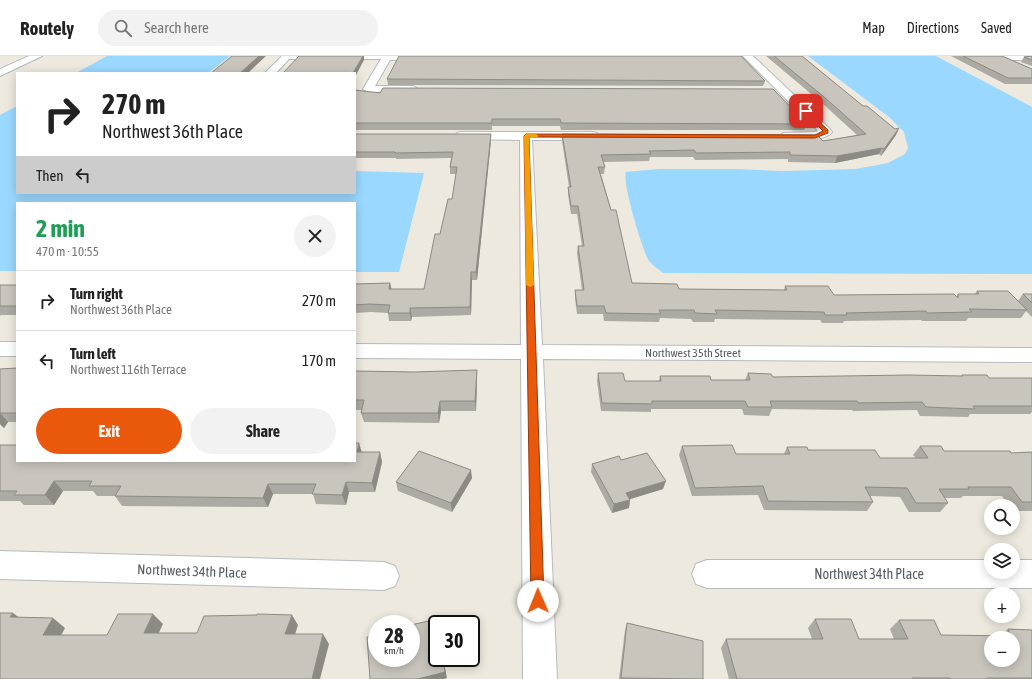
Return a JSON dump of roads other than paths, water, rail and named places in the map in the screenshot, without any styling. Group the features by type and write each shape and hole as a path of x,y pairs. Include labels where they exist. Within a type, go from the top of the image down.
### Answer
{"street":[{"path":"0,73 37,56"},
{"path":"271,72 287,56 434,57"},
{"path":"387,57 368,89 424,89"},
{"path":"747,57 786,91 826,132 815,136 776,136"},
{"path":"999,57 1032,57"},
{"path":"999,57 1019,66"},
{"path":"770,91 786,91"},
{"path":"448,136 604,136"},
{"path":"526,136 540,679"},
{"path":"0,349 16,349"},
{"name":"Northwest 35th Street","path":"356,351 1032,354"},
{"name":"Northwest 34th Place","path":"0,565 384,576"},
{"name":"Northwest 34th Place","path":"707,574 1032,574"}],"water":[{"path":"107,56 230,56 209,72 78,72"},
{"path":"808,56 936,56 1032,107 1032,274 663,273 651,263 642,244 633,216 627,189 626,172 659,169 736,169 782,171 856,169 888,163 905,154 908,148 904,132 889,117"},
{"path":"16,107 16,194 356,194 356,171 424,173 399,272 356,272 356,202 16,202 16,271 0,271 0,115"}]}
